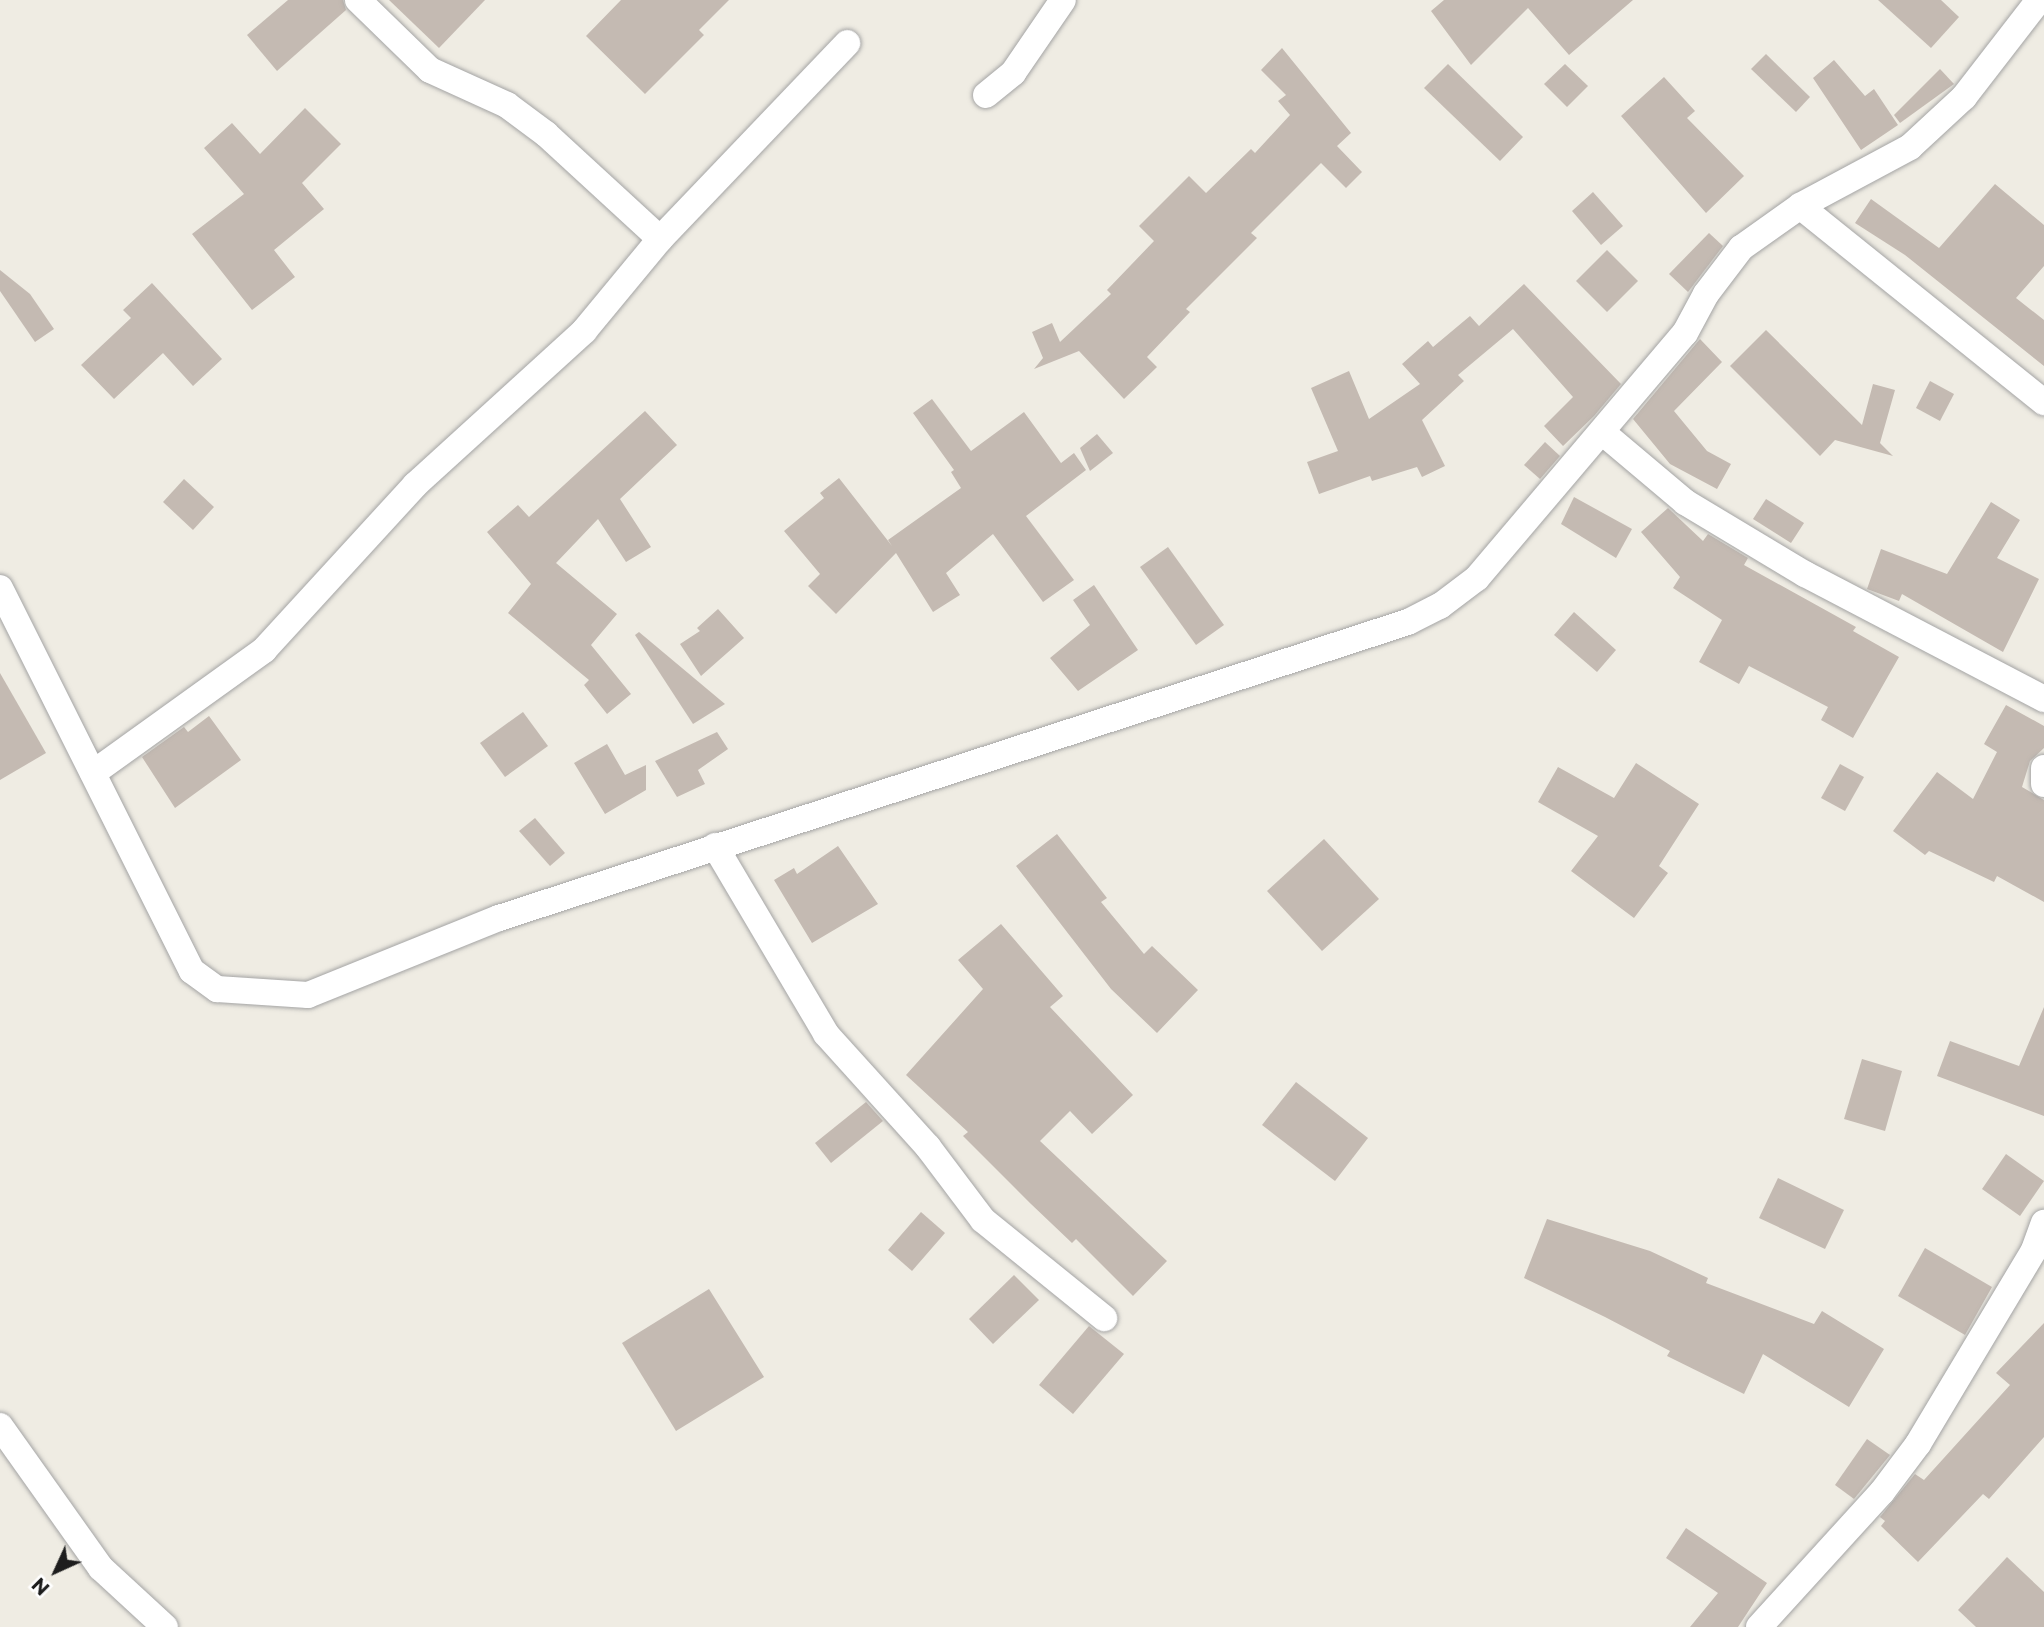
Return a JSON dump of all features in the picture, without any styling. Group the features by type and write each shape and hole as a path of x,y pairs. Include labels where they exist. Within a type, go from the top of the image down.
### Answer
{"street":[{"path":"358,0 430,70 507,105 547,134 660,239"},
{"path":"986,95 1013,72 1063,0"},
{"path":"0,588 192,971 217,989 308,995 499,918 1408,622 1477,578 1685,333 1706,294 1741,248 1800,206 1910,147 1964,97 2039,0"},
{"path":"93,773 264,650 415,485 584,331 660,239 847,43"},
{"path":"1800,206 2044,402"},
{"path":"1602,432 1685,502 1805,573 2044,699"},
{"path":"2044,768 2044,784"},
{"path":"715,846 826,1034 928,1147 983,1220 1104,1318"},
{"path":"1759,1627 1882,1492 1918,1444 2034,1250 2044,1223"},
{"path":"0,1426 101,1569 165,1627"}],"building":[{"path":"288,0 343,0 346,10 277,71 247,35"},
{"path":"389,0 485,0 439,48"},
{"path":"621,0 729,0 699,30 704,35 645,94 586,36"},
{"path":"1444,0 1633,0 1569,55 1528,8 1471,65 1431,11"},
{"path":"1878,0 1941,0 1959,17 1931,48"},
{"path":"1282,48 1351,133 1337,146 1362,172 1346,188 1321,163 1251,233 1257,238 1186,309 1190,312 1147,357 1157,367 1124,399 1079,351 1034,369 1043,358 1032,332 1052,323 1060,342 1111,294 1107,290 1154,241 1139,226 1189,176 1206,193 1251,149 1255,153 1290,115 1278,101 1286,95 1261,70"},
{"path":"1766,54 1810,97 1796,112 1751,69"},
{"path":"1834,60 1865,96 1874,89 1898,125 1861,150 1813,78"},
{"path":"1448,64 1523,137 1500,161 1424,88"},
{"path":"1565,64 1588,86 1567,107 1544,84"},
{"path":"1940,69 1954,84 1900,123 1894,115"},
{"path":"1664,77 1695,111 1687,118 1744,176 1706,213 1621,116"},
{"path":"305,108 341,144 302,183 324,209 274,250 295,277 252,310 192,234 244,194 204,148 232,123 260,154"},
{"path":"1995,184 2044,225 2044,266 2016,298 2044,320 2044,366 1905,255 1855,223 1871,199 1939,248"},
{"path":"1593,192 1623,226 1601,245 1572,211"},
{"path":"1709,233 1723,246 1688,292 1669,274"},
{"path":"1607,250 1638,281 1607,312 1576,281"},
{"path":"0,270 30,294 54,329 35,342 0,291"},
{"path":"152,283 222,359 193,386 163,353 114,399 81,365 131,318 123,310"},
{"path":"1524,284 1621,384 1594,416 1563,446 1544,426 1573,397 1513,329 1458,375 1464,381 1422,420 1445,466 1422,477 1417,467 1372,481 1370,476 1319,494 1307,462 1338,451 1311,388 1349,371 1369,419 1420,384 1402,364 1428,341 1433,347 1470,316 1479,326"},
{"path":"1766,330 1862,425 1873,384 1895,390 1880,443 1893,456 1835,440 1820,456 1730,366"},
{"path":"1700,339 1722,362 1674,411 1707,451 1731,464 1717,489 1670,464 1633,419"},
{"path":"1930,381 1954,394 1940,421 1916,408"},
{"path":"932,399 971,451 1024,412 1061,463 1074,453 1086,470 1026,516 1074,580 1043,602 993,534 946,573 960,595 933,612 896,553 836,614 808,586 820,574 784,531 824,498 820,493 839,478 892,546 888,540 961,488 951,472 954,470 913,413"},
{"path":"645,411 677,445 620,499 651,547 626,562 598,519 556,563 617,614 591,645 631,694 607,714 584,685 589,680 508,613 531,584 487,532 518,505 529,517"},
{"path":"1097,434 1113,453 1090,471 1080,448"},
{"path":"1545,442 1560,456 1540,479 1524,465"},
{"path":"184,479 214,507 193,530 163,502"},
{"path":"1574,497 1632,529 1616,558 1561,524"},
{"path":"1766,499 1804,523 1791,543 1753,519"},
{"path":"1991,502 2020,520 1997,558 2039,579 2003,652 1902,594 1899,601 1867,589 1881,549 1947,574"},
{"path":"1668,508 1703,541 1708,534 1748,558 1744,565 1856,627 1853,631 1899,657 1853,738 1821,720 1828,707 1749,666 1739,684 1699,662 1722,620 1673,588 1680,577 1641,532"},
{"path":"1168,547 1224,625 1196,645 1140,567"},
{"path":"1094,585 1138,650 1078,691 1050,658 1090,625 1073,600"},
{"path":"718,609 744,638 701,676 680,644 700,631 697,628"},
{"path":"1574,612 1616,650 1597,672 1554,635"},
{"path":"639,632 725,704 693,724 635,635"},
{"path":"0,673 46,753 0,780"},
{"path":"2006,705 2044,726 2044,748 2030,761 2022,787 2044,800 2044,902 1997,876 1994,882 1929,851 1925,855 1893,831 1937,772 1973,799 1997,752 1984,744"},
{"path":"523,712 548,746 505,777 480,743"},
{"path":"209,716 241,760 175,808 142,757 184,727 188,732"},
{"path":"717,732 728,749 698,770 705,784 677,797 655,761"},
{"path":"607,744 625,775 646,765 646,790 605,814 574,763"},
{"path":"1636,763 1699,804 1659,866 1668,873 1634,918 1571,871 1598,836 1538,802 1558,767 1614,798"},
{"path":"1840,764 1864,777 1845,811 1821,798"},
{"path":"535,818 565,853 550,866 519,831"},
{"path":"1057,834 1107,898 1101,902 1144,954 1152,946 1198,990 1157,1033 1111,989 1016,866"},
{"path":"1324,839 1379,899 1322,951 1267,891"},
{"path":"838,846 878,904 812,943 774,880 794,868 797,874"},
{"path":"1001,924 1063,996 1050,1007 1133,1095 1092,1134 1070,1111 1040,1141 1167,1261 1133,1296 1076,1239 1072,1243 1031,1204 963,1136 968,1132 906,1075 983,989 958,960"},
{"path":"2044,1007 2044,1116 1937,1076 1950,1041 2019,1066"},
{"path":"1862,1059 1902,1071 1885,1131 1844,1119"},
{"path":"1296,1082 1368,1138 1335,1181 1262,1125"},
{"path":"866,1102 883,1121 831,1163 815,1143"},
{"path":"2006,1154 2044,1181 2020,1216 1982,1189"},
{"path":"1778,1178 1844,1210 1825,1249 1759,1218"},
{"path":"921,1212 945,1233 912,1271 888,1250"},
{"path":"1547,1219 1650,1251 1708,1278 1706,1283 1814,1324 1822,1311 1884,1349 1849,1407 1763,1354 1744,1394 1667,1356 1670,1351 1524,1278"},
{"path":"1925,1248 1992,1287 1965,1335 1898,1296"},
{"path":"1014,1275 1039,1300 993,1344 969,1319"},
{"path":"709,1289 764,1377 676,1431 622,1343"},
{"path":"2044,1323 2044,1437 1989,1499 1983,1494 1918,1562 1881,1526 1885,1521 1880,1517 1915,1474 1924,1480 2010,1385 1996,1373"},
{"path":"1089,1326 1124,1354 1073,1414 1039,1385"},
{"path":"1867,1439 1890,1455 1854,1499 1835,1485"},
{"path":"1686,1528 1767,1583 1738,1627 1690,1627 1718,1593 1666,1558"},
{"path":"2007,1557 2044,1592 2044,1627 1976,1627 1958,1610"}]}
